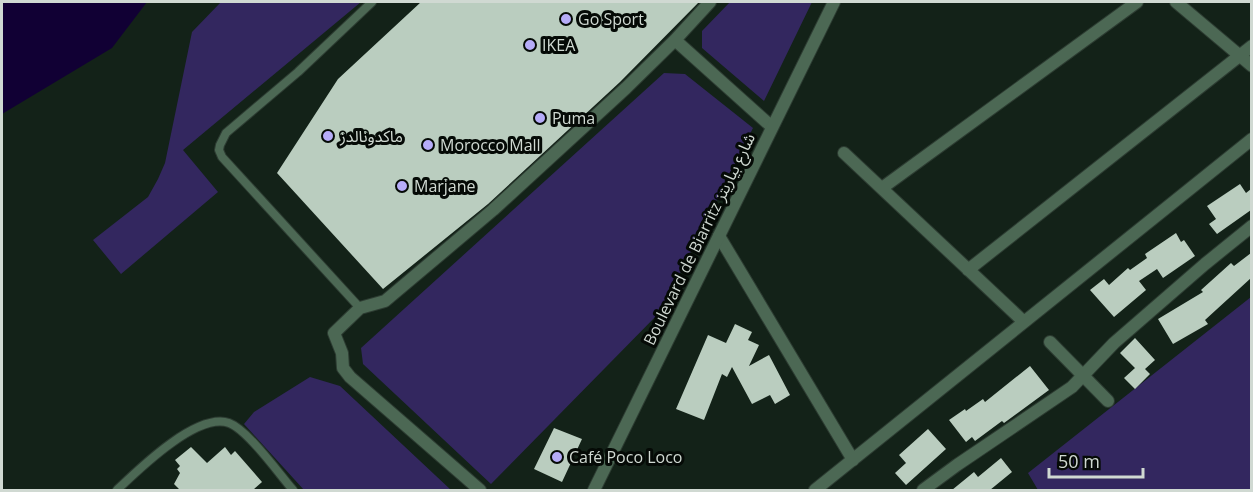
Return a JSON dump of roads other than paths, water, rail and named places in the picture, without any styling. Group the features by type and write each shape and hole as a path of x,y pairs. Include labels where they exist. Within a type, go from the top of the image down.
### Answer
{"street":[{"path":"480,490 387,411 343,368 342,353 334,333 360,308 385,301 493,210 584,128 711,2"},
{"name":"Boulevard de Biarritz شارع بياريتز","path":"594,490 834,2"},
{"path":"882,188 1137,2"},
{"path":"1176,2 1251,66"},
{"path":"675,40 772,127"},
{"path":"968,270 1251,46"},
{"path":"815,490 1251,139"},
{"path":"844,153 1023,321"},
{"path":"923,490 984,446 1062,395 1114,343 1251,226"},
{"path":"718,236 853,460"},
{"path":"1050,342 1108,401"}],"lane":[{"path":"360,308 222,157 219,150 226,133 298,72 372,2"},
{"path":"117,490 194,429 223,422 231,423 239,429 293,490"}],"place":[{"name":"Go Sport","path":"566,19"},
{"name":"IKEA","path":"530,45"},
{"name":"Puma","path":"540,118"},
{"name":"ماكدونالدز","path":"328,136"},
{"name":"Morocco Mall","path":"428,145"},
{"name":"Marjane","path":"402,186"},
{"name":"Café Poco Loco","path":"557,457"}]}
